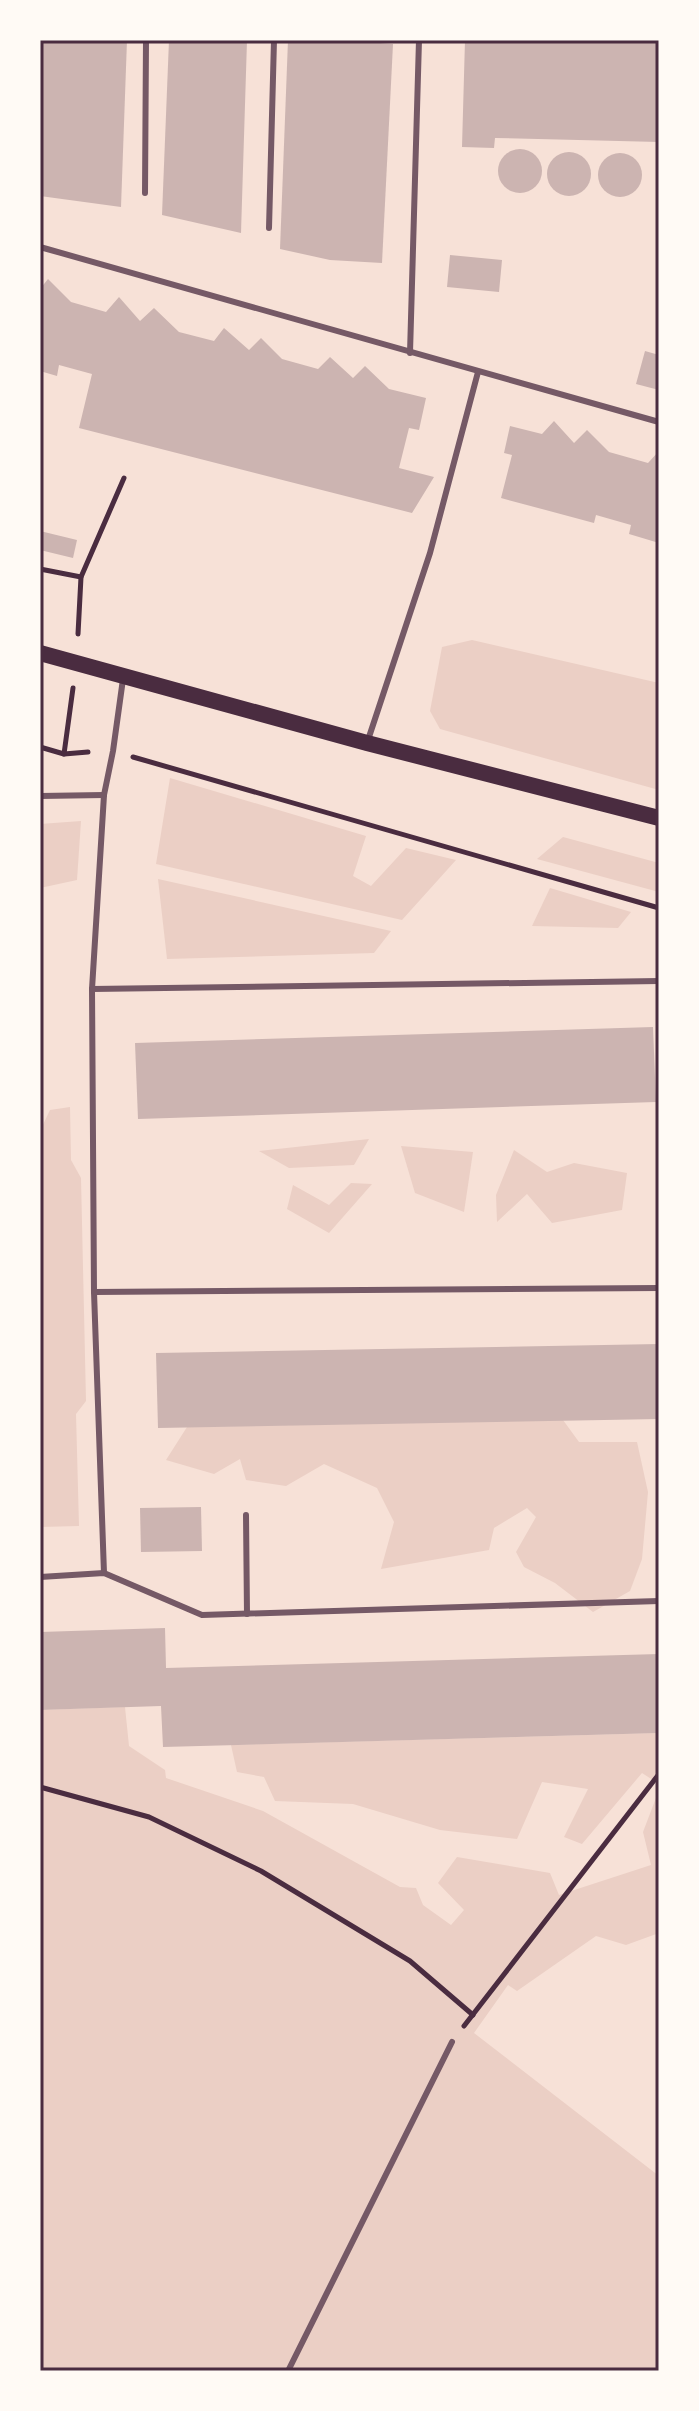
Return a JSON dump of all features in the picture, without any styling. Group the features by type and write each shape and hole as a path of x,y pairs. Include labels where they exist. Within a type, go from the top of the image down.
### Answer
{"main road":[{"path":"40,653 367,743 659,818"}],"lane":[{"path":"145,193 146,40"},
{"path":"269,228 274,40"},
{"path":"410,353 419,40"},
{"path":"40,247 659,422"},
{"path":"367,743 430,553 478,372"},
{"path":"104,1573 94,1292 92,989 104,795 123,675"},
{"path":"40,796 104,795"},
{"path":"92,989 659,981"},
{"path":"94,1292 659,1288"},
{"path":"246,1515 247,1614"},
{"path":"40,1577 104,1573 202,1615 659,1601"},
{"path":"288,2371 452,2042"}],"path":[{"path":"64,754 76,663 81,577 124,478"},
{"path":"40,569 81,577"},
{"path":"40,747 64,754 113,751 659,908"},
{"path":"452,2042 659,1774"},
{"path":"40,1787 149,1817 261,1871 410,1961 473,2015"}],"shaded area":[{"path":"472,640 659,683 659,790 440,729 430,711 442,647"},
{"path":"170,778 366,836 353,876 371,886 406,848 456,860 402,920 156,864"},
{"path":"81,821 77,880 40,888 40,824"},
{"path":"563,837 659,863 659,892 537,859"},
{"path":"158,879 391,931 374,953 167,959"},
{"path":"550,888 631,912 618,928 532,926"},
{"path":"70,1107 71,1160 81,1178 86,1401 76,1414 79,1526 40,1527 40,1131 50,1110"},
{"path":"369,1139 354,1165 289,1168 259,1151"},
{"path":"401,1146 473,1152 464,1212 415,1193"},
{"path":"514,1150 547,1172 574,1163 627,1173 622,1210 552,1223 527,1194 497,1222 496,1195"},
{"path":"351,1183 372,1184 329,1233 287,1209 293,1185 329,1205"},
{"path":"563,1420 579,1442 637,1442 648,1492 642,1559 630,1591 593,1612 555,1583 524,1567 516,1552 536,1517 527,1508 494,1528 489,1550 381,1569 394,1522 377,1488 324,1464 286,1486 246,1480 240,1459 214,1474 166,1460 187,1427"},
{"path":"125,1707 129,1746 165,1770 166,1778 263,1811 400,1887 416,1888 423,1905 451,1925 464,1910 438,1883 457,1857 550,1873 559,1895 651,1865 643,1832 659,1790 659,1933 626,1945 596,1936 517,1991 508,1985 474,2033 659,2176 659,2371 40,2371 40,1710"},
{"path":"659,1733 659,1784 642,1773 582,1844 564,1837 588,1789 542,1782 517,1839 440,1830 353,1804 275,1801 264,1777 237,1772 231,1745"}],"building":[{"path":"40,40 127,40 121,207 40,196"},
{"path":"169,40 247,40 241,233 162,215"},
{"path":"288,40 393,44 382,263 330,260 280,249"},
{"path":"465,40 659,40 659,142 495,138 494,148 462,147"},
{"path":"520,149 536,155 542,171 536,187 520,193 504,187 498,171 504,155"},
{"path":"569,152 585,158 591,174 585,190 569,196 553,190 547,174 553,158"},
{"path":"620,153 636,159 642,175 636,191 620,197 604,191 598,175 604,159"},
{"path":"450,255 502,260 499,292 447,287"},
{"path":"48,279 71,302 106,312 119,297 140,321 154,308 179,332 214,341 224,328 249,350 261,338 282,359 318,369 330,357 353,378 365,366 389,389 426,398 419,430 409,428 399,468 434,477 412,513 79,428 92,374 59,365 57,376 40,371 40,289"},
{"path":"645,351 659,355 659,390 636,384"},
{"path":"554,421 574,443 587,430 609,452 648,463 659,451 659,543 629,534 631,525 596,515 594,523 501,498 512,455 504,453 510,426 542,434"},
{"path":"40,531 77,540 73,558 40,550"},
{"path":"653,1027 656,1102 138,1119 135,1043"},
{"path":"659,1344 659,1419 158,1428 156,1353"},
{"path":"201,1507 202,1551 141,1552 140,1508"},
{"path":"165,1628 166,1668 659,1654 659,1733 163,1747 161,1706 40,1710 40,1632"}]}
